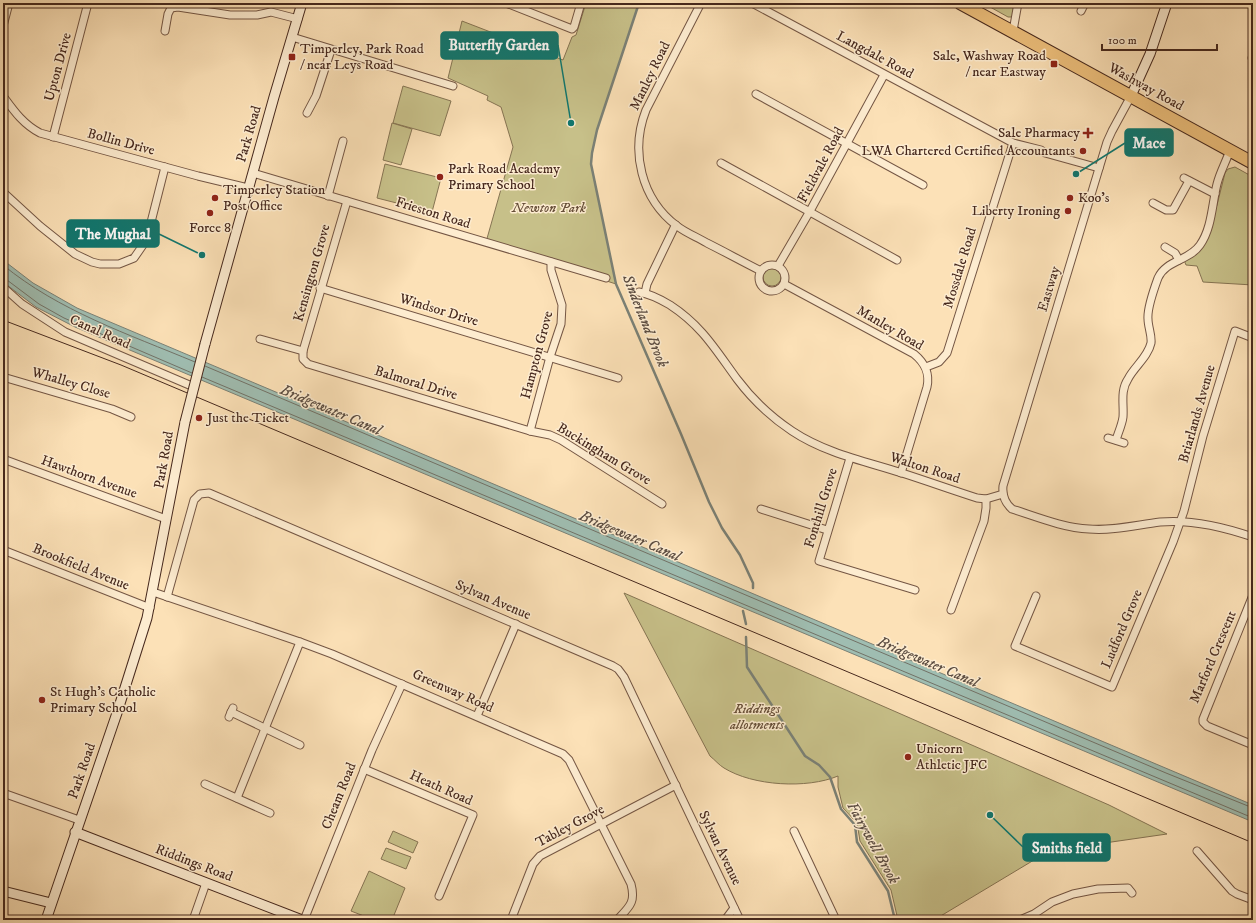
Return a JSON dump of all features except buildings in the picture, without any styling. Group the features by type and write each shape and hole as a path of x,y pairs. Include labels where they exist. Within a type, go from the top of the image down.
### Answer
{"highway":[{"name":"Washway Road","path":"960,3 1253,163"}],"main road":[{"name":"Park Road","path":"46,920 144,630 150,608 185,422 248,188 302,3"},
{"path":"1131,96 1150,54 1167,3"},
{"name":"Riddings Road","path":"75,832 206,883 281,916 303,920"},
{"path":"3,891 51,903"}],"street":[{"path":"3,26 9,3"},
{"name":"Upton Drive","path":"53,137 88,3"},
{"path":"506,3 572,29 574,27 581,3"},
{"name":"Manley Road","path":"701,3 641,122 639,135 640,162 646,185 659,208 676,225 761,271"},
{"name":"Langdale Road","path":"752,3 1013,144 1041,150 1045,153 1099,168"},
{"path":"1013,31 1018,3"},
{"path":"1081,11 1085,3"},
{"path":"165,31 168,14 171,8 178,7 230,15 257,15 271,12 298,19"},
{"path":"292,37 453,86"},
{"path":"307,113 316,96 331,50"},
{"name":"Fieldvale Road","path":"778,266 810,212 884,74"},
{"path":"756,94 923,185"},
{"name":"Bollin Drive","path":"3,96 25,124 53,137 248,188"},
{"name":"Eastway","path":"1003,494 1005,479 1099,168 1112,131 1131,96"},
{"path":"328,196 343,141"},
{"name":"Mossdale Road","path":"926,368 939,362 947,353 1013,144"},
{"path":"1116,440 1123,416 1122,398 1125,384 1145,355 1150,344 1151,338 1148,311 1160,274 1168,266 1194,253 1202,242 1211,215 1218,183 1230,150"},
{"path":"721,162 897,260"},
{"path":"3,192 40,226 76,254 92,262 100,264 119,264 134,258 143,245 148,234 166,167"},
{"name":"Frieston Road","path":"253,173 606,278"},
{"path":"1153,203 1166,210 1173,210 1187,180 1215,194"},
{"name":"Kensington Grove","path":"303,352 320,288 347,201"},
{"name":"Walton Road","path":"676,225 642,292 669,305 696,325 709,340 737,379 770,415 792,431 811,442 850,458 902,473 977,498 986,499 1003,494"},
{"path":"1165,247 1175,253 1179,260"},
{"name":"Hampton Grove","path":"530,431 550,357 561,324 563,311 551,270 551,262"},
{"path":"770,265 778,266 784,272 784,284 777,290 768,290 764,288 760,280 761,271 770,265"},
{"name":"Manley Road","path":"784,284 914,354 926,368 929,380 902,473"},
{"name":"Canal Road","path":"3,287 22,304 65,332 194,387"},
{"name":"Windsor Drive","path":"320,288 618,378"},
{"name":"Briarlands Avenue","path":"1180,522 1203,436 1235,331 1253,338"},
{"path":"260,339 303,352"},
{"name":"Balmoral Drive","path":"303,352 303,358 308,364 530,431"},
{"name":"Whalley Close","path":"3,377 112,409 131,417"},
{"name":"Buckingham Grove","path":"530,431 550,435 561,440 662,504"},
{"path":"1108,438 1124,443"},
{"name":"Hawthorn Avenue","path":"3,458 166,520"},
{"name":"Fonthill Grove","path":"850,458 818,561 915,590"},
{"name":"Sylvan Avenue","path":"168,597 194,500 197,496 207,493 612,666 621,673 740,920"},
{"path":"1003,494 1006,503 1012,508 1081,529 1114,529 1159,522 1180,522 1223,528 1253,537"},
{"path":"951,610 984,521 986,499"},
{"path":"760,509 827,530"},
{"name":"Ludford Grove","path":"1036,596 1015,646 1112,687 1180,522"},
{"name":"Brookfield Avenue","path":"3,550 150,608"},
{"name":"Greenway Road","path":"153,592 300,642 477,716 566,756 631,884 634,896 631,905 617,920"},
{"name":"Marford Crescent","path":"1253,595 1202,719 1208,726 1253,745"},
{"path":"477,716 516,624"},
{"path":"237,798 300,642"},
{"name":"Cheam Road","path":"303,920 364,769 402,684"},
{"path":"231,712 300,746"},
{"name":"Heath Road","path":"364,769 473,815 439,896"},
{"path":"205,784 270,814"},
{"name":"Tabley Grove","path":"511,920 531,867 544,853 676,785"},
{"path":"3,794 79,820"},
{"path":"794,831 836,920"},
{"path":"1197,851 1207,857 1232,891 1253,900"},
{"path":"193,920 206,883"},
{"path":"1020,920 1036,917 1052,902 1073,894 1098,889 1130,888"},
{"path":"725,920 734,908"}],"green space":[{"name":"Newton Park","path":"586,3 639,3 597,130 591,164 616,284 486,242 513,147 501,107 487,100 488,96 448,78 462,21 563,60 572,37 576,35"},
{"path":"983,3 1015,3 1013,15 1008,17"},
{"path":"403,86 451,101 440,136 393,123"},
{"path":"392,123 412,129 401,165 383,160"},
{"path":"385,164 441,178 432,212 377,198"},
{"path":"1235,167 1253,177 1253,285 1203,282 1197,266 1186,265 1184,260 1200,251 1217,205 1225,173 1228,169"},
{"path":"772,268 778,271 781,277 778,283 772,286 766,283 763,277 766,271"},
{"name":"Riddings allotments","path":"624,593 1109,805 1167,834 1049,851 934,920 898,920 891,890 860,841 857,823 843,808 838,787 838,776 811,783 780,784 750,779 736,774 720,765 710,756"},
{"path":"393,831 418,842 413,853 388,842"},
{"path":"386,848 411,857 406,869 381,859"},
{"path":"369,871 405,888 392,920 374,920 351,911"}],"water":[{"path":"3,260 33,283 77,308 1253,805 1253,822 75,327 36,307 3,282"}],"waterway":[{"name":"Sinderland Brook","path":"639,3 597,130 591,164 616,284 709,502 722,528 740,555 753,583 753,588"},
{"name":"Fairywell Brook","path":"743,611 746,624"},
{"name":"Fairywell Brook","path":"746,637 747,667 805,756 819,765 830,777 841,809 855,825 857,842 888,891 895,920"}],"tram line":[{"path":"3,320 121,365 1253,843"}],"place":[{"name":"Timperley, Park Road / near Leys Road","path":"292,57"},
{"name":"Sale, Washway Road / near Eastway","path":"1054,64"},
{"name":"Butterfly Garden","path":"571,123"},
{"name":"Sale Pharmacy","path":"1088,133"},
{"name":"LWA Chartered Certified Accountants","path":"1083,151"},
{"name":"Mace","path":"1076,174"},
{"name":"Park Road Academy Primary School","path":"440,177"},
{"name":"Timperley Station Post Office","path":"215,198"},
{"name":"Koo's","path":"1070,198"},
{"name":"Liberty Ironing","path":"1068,211"},
{"name":"Force 8","path":"210,213"},
{"name":"The Mughal","path":"202,255"},
{"name":"Just the Ticket","path":"199,418"},
{"name":"St Hugh's Catholic Primary School","path":"42,700"},
{"name":"Unicorn Athletic JFC","path":"908,757"},
{"name":"Smiths field","path":"990,815"}],"water label":[{"name":"Bridgewater Canal","path":"331,410"},
{"name":"Bridgewater Canal","path":"630,536"},
{"name":"Bridgewater Canal","path":"928,662"}]}
